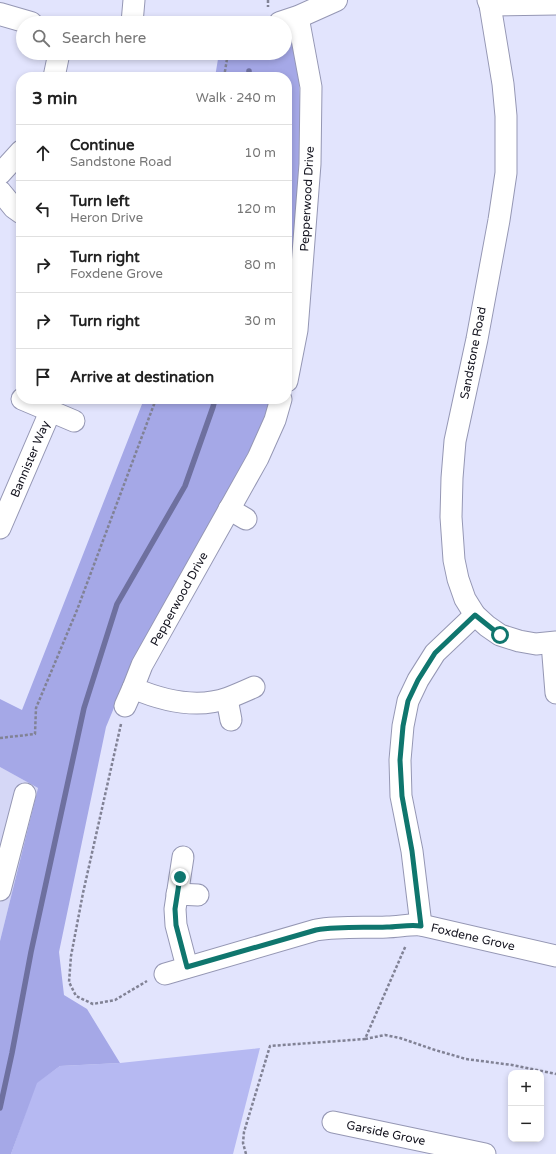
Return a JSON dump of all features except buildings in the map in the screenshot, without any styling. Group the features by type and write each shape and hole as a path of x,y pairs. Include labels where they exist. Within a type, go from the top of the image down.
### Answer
{"street":[{"path":"133,16 134,0"},
{"path":"292,19 336,0"},
{"path":"489,3 556,4"},
{"name":"Sandstone Road","path":"489,3 503,84 506,116 506,173 477,339 455,441 452,478 452,517 455,566 465,599 475,615 500,635 519,642 536,644 554,643"},
{"path":"0,14 16,19"},
{"name":"Pepperwood Drive","path":"292,29 311,86 310,164 297,330 292,356"},
{"path":"55,72 58,60"},
{"path":"0,174 16,156"},
{"path":"0,191 16,209"},
{"name":"Bannister Way","path":"32,404 74,421"},
{"name":"Pepperwood Drive","path":"125,706 142,665 237,514 258,458 275,420 280,404"},
{"name":"Bannister Way","path":"0,528 50,412"},
{"path":"418,925 412,851 402,796 400,760 403,726 408,701 418,680 435,653 475,615"},
{"path":"554,643 556,693"},
{"path":"133,688 170,700 207,702 227,699 254,687"},
{"path":"227,699 231,720"},
{"path":"0,890 25,794"},
{"path":"183,857 175,909 176,925 194,965"},
{"path":"177,894 198,895"},
{"name":"Foxdene Grove","path":"166,974 316,930 335,927 389,927 418,925 556,956"},
{"name":"Garside Grove","path":"333,1122 485,1154"}],"path":[{"path":"225,72 227,60"},
{"path":"0,738 35,734 36,708 77,610 154,404"},
{"path":"125,706 82,901 71,956 69,982 76,996 93,1004 115,1000 157,974 166,974"},
{"path":"365,1039 418,925"},
{"path":"246,1154 243,1143 244,1132 270,1046 365,1039 385,1035 400,1038 466,1059 512,1065 556,1074"}],"shaded area":[{"path":"292,40 298,70 300,131 292,262 292,72 216,72 218,60 292,60"},
{"path":"142,404 271,404 268,415 247,458 128,674 106,727 59,952 64,995 87,1009 120,1063 60,1066 37,1083 11,1154 0,1154 0,941 38,788 0,767 0,699 22,710"},
{"path":"0,767 38,788 0,941"},
{"path":"260,1048 233,1154 11,1154 36,1083 60,1066 120,1063"}],"waterway":[{"path":"0,1108 31,952 84,708 117,604 185,486 214,404"}],"route":[{"path":"180,877 175,909 176,925 187,967 316,930 335,927 361,928 421,926 412,851 402,796 400,760 403,726 408,701 418,680 435,653 475,615 500,635"}]}
